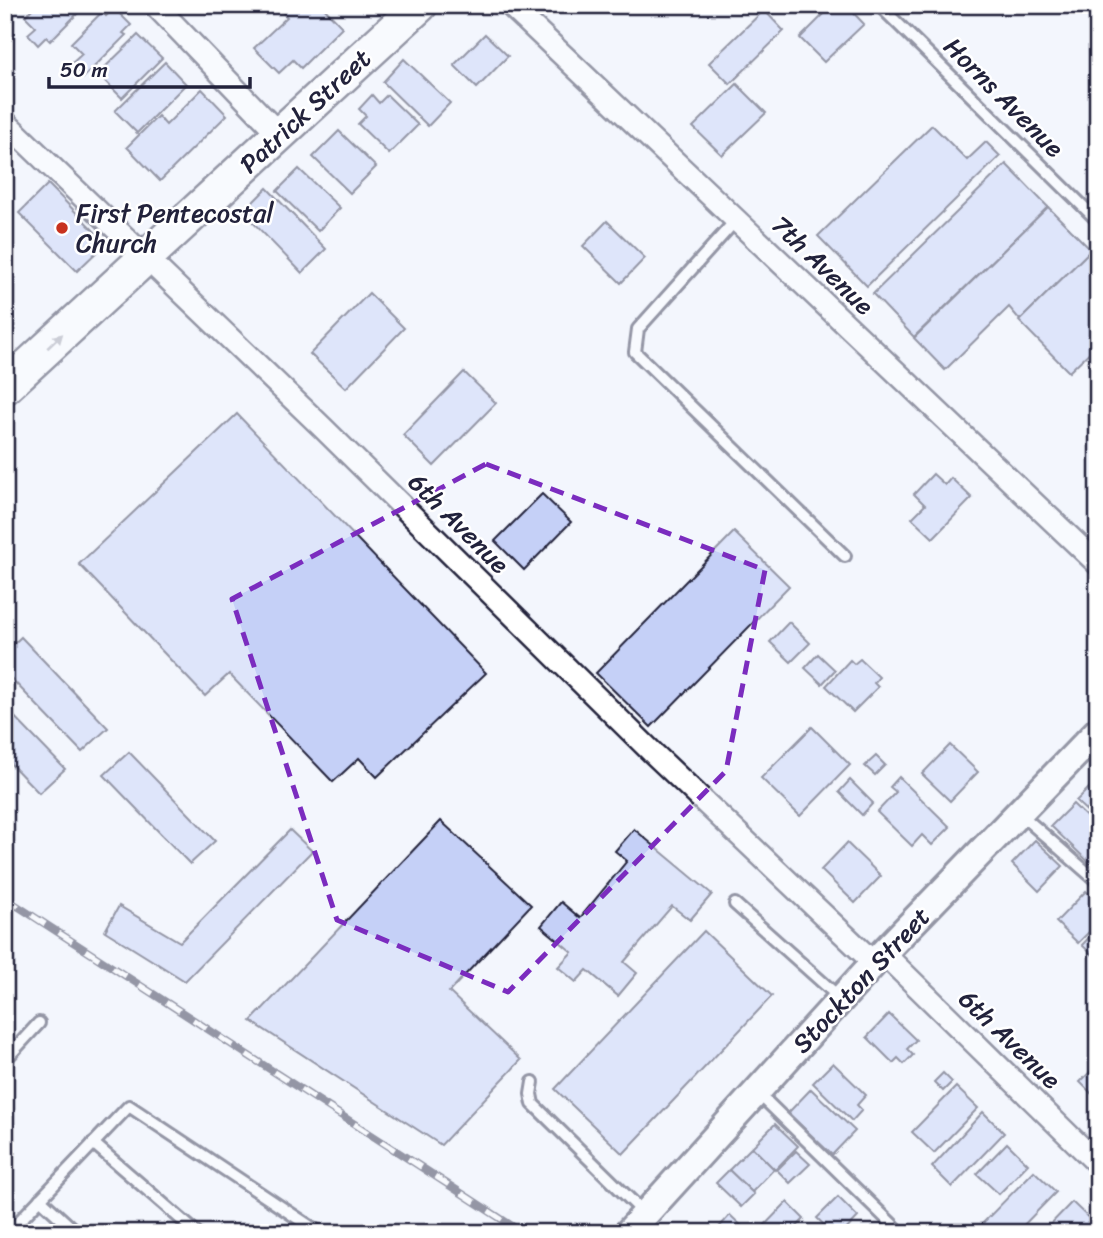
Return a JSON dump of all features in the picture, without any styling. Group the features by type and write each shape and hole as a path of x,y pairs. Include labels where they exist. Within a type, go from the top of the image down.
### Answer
{"main road":[{"name":"Patrick Street","path":"5,387 410,11"}],"street":[{"path":"155,5 279,134"},
{"name":"7th Avenue","path":"510,5 1098,564"},
{"name":"6th Avenue","path":"5,122 322,427 652,752 1098,1164"},
{"name":"Stockton Street","path":"636,1224 878,958 1098,731"}],"lane":[{"name":"Horns Avenue","path":"879,5 1098,221"},
{"path":"736,220 638,329 635,352 845,556"},
{"path":"1019,813 1098,881"},
{"path":"735,904 842,999"},
{"path":"5,1060 39,1023"},
{"path":"533,1082 533,1104 636,1224"},
{"path":"758,1093 901,1233"},
{"path":"8,1233 129,1106 320,1233"},
{"path":"93,1143 197,1233"},
{"path":"40,1199 77,1233"}],"highlighted area":[{"path":"486,464 765,570 726,771 508,992 337,920 232,599"}],"building":[{"path":"36,5 86,5 50,41 46,37 38,45 28,34 36,27 25,16"},
{"path":"291,5 321,5 342,27 301,68 293,60 279,73 254,48 287,17 283,13"},
{"path":"833,5 846,5 864,24 824,62 800,38"},
{"path":"114,8 131,25 123,33 126,35 83,78 70,65 82,54 71,43 102,12 106,16"},
{"path":"764,10 784,31 730,84 709,63"},
{"path":"485,34 508,56 477,88 454,65"},
{"path":"138,35 162,58 122,98 98,74"},
{"path":"404,59 450,103 428,126 383,82"},
{"path":"165,62 186,84 137,133 115,111"},
{"path":"737,84 766,113 722,155 693,127"},
{"path":"202,89 227,115 160,181 127,147 158,116 166,125"},
{"path":"372,95 379,103 387,95 418,125 389,154 358,124 366,116 359,109"},
{"path":"932,125 967,160 986,142 1000,156 867,286 818,236"},
{"path":"339,131 376,167 350,193 313,157"},
{"path":"1006,164 1048,207 914,337 873,294"},
{"path":"299,169 340,208 318,231 277,191"},
{"name":"First Pentecostal Church","path":"48,184 106,243 77,271 19,213"},
{"path":"267,188 326,249 302,273 243,212"},
{"path":"1048,207 1091,250 1020,320 1009,307 945,370 914,338"},
{"path":"607,221 645,258 621,283 583,246"},
{"path":"1091,250 1098,257 1098,344 1069,372 1019,321"},
{"path":"369,293 404,328 346,388 310,354"},
{"path":"464,372 496,403 434,466 403,435"},
{"path":"237,414 486,673 377,777 359,758 333,782 229,674 205,696 79,564"},
{"path":"933,474 945,485 951,478 972,498 933,538 912,518 925,505 914,494"},
{"path":"542,494 571,522 524,570 495,541"},
{"path":"734,532 789,586 651,727 596,673"},
{"path":"789,622 810,643 791,662 770,642"},
{"path":"21,637 108,728 82,752 5,672 5,652"},
{"path":"818,654 835,670 822,684 805,668"},
{"path":"860,659 879,677 874,683 878,687 853,712 826,686 850,660 854,664"},
{"path":"5,707 65,769 39,793 5,758"},
{"path":"812,727 850,765 800,816 761,778"},
{"path":"950,745 978,772 950,801 922,774"},
{"path":"129,752 215,841 190,864 104,775"},
{"path":"876,756 885,765 875,775 865,766"},
{"path":"899,777 950,827 932,845 922,835 912,846 877,812 896,792 890,787"},
{"path":"1098,779 1098,822 1076,801"},
{"path":"850,780 873,803 862,815 839,792"},
{"path":"1073,804 1098,828 1098,871 1051,826"},
{"path":"441,821 531,905 449,992 521,1060 441,1145 251,1021"},
{"path":"634,829 712,894 690,920 672,906 624,962 637,973 618,996 587,970 576,982 558,967 572,952 541,926 561,902 580,918 627,861 615,851"},
{"path":"290,830 312,851 185,981 105,931 119,906 180,942"},
{"path":"1035,840 1063,866 1039,891 1012,864"},
{"path":"847,843 881,876 855,903 821,870"},
{"path":"1086,891 1098,903 1098,923 1078,943 1056,922"},
{"path":"1098,928 1098,960 1082,945"},
{"path":"704,931 772,996 623,1154 555,1089"},
{"path":"889,1014 916,1040 907,1049 913,1055 904,1064 898,1058 893,1063 867,1037"},
{"path":"833,1063 866,1095 857,1105 862,1110 852,1121 813,1083"},
{"path":"1098,1064 1098,1100 1080,1082"},
{"path":"943,1073 952,1082 943,1091 934,1082"},
{"path":"956,1087 978,1108 934,1153 912,1132"},
{"path":"811,1089 855,1131 832,1155 788,1113"},
{"path":"983,1112 1004,1133 952,1187 932,1167"},
{"path":"775,1124 798,1146 775,1170 752,1147"},
{"path":"1007,1143 1028,1164 999,1194 977,1174"},
{"path":"752,1147 774,1169 752,1192 729,1170"},
{"path":"796,1151 810,1164 790,1183 777,1170"},
{"path":"729,1170 754,1194 741,1207 716,1183"},
{"path":"1034,1171 1056,1192 1016,1233 981,1233 977,1229"},
{"path":"838,1197 858,1217 843,1233 832,1233 817,1218"},
{"path":"787,1202 804,1219 791,1233 757,1233"},
{"path":"1072,1202 1095,1224 1087,1233 1042,1233"},
{"path":"730,1215 749,1233 714,1233"}],"railway":[{"path":"5,898 523,1233"}],"place":[{"name":"First Pentecostal Church","path":"62,228"}]}
